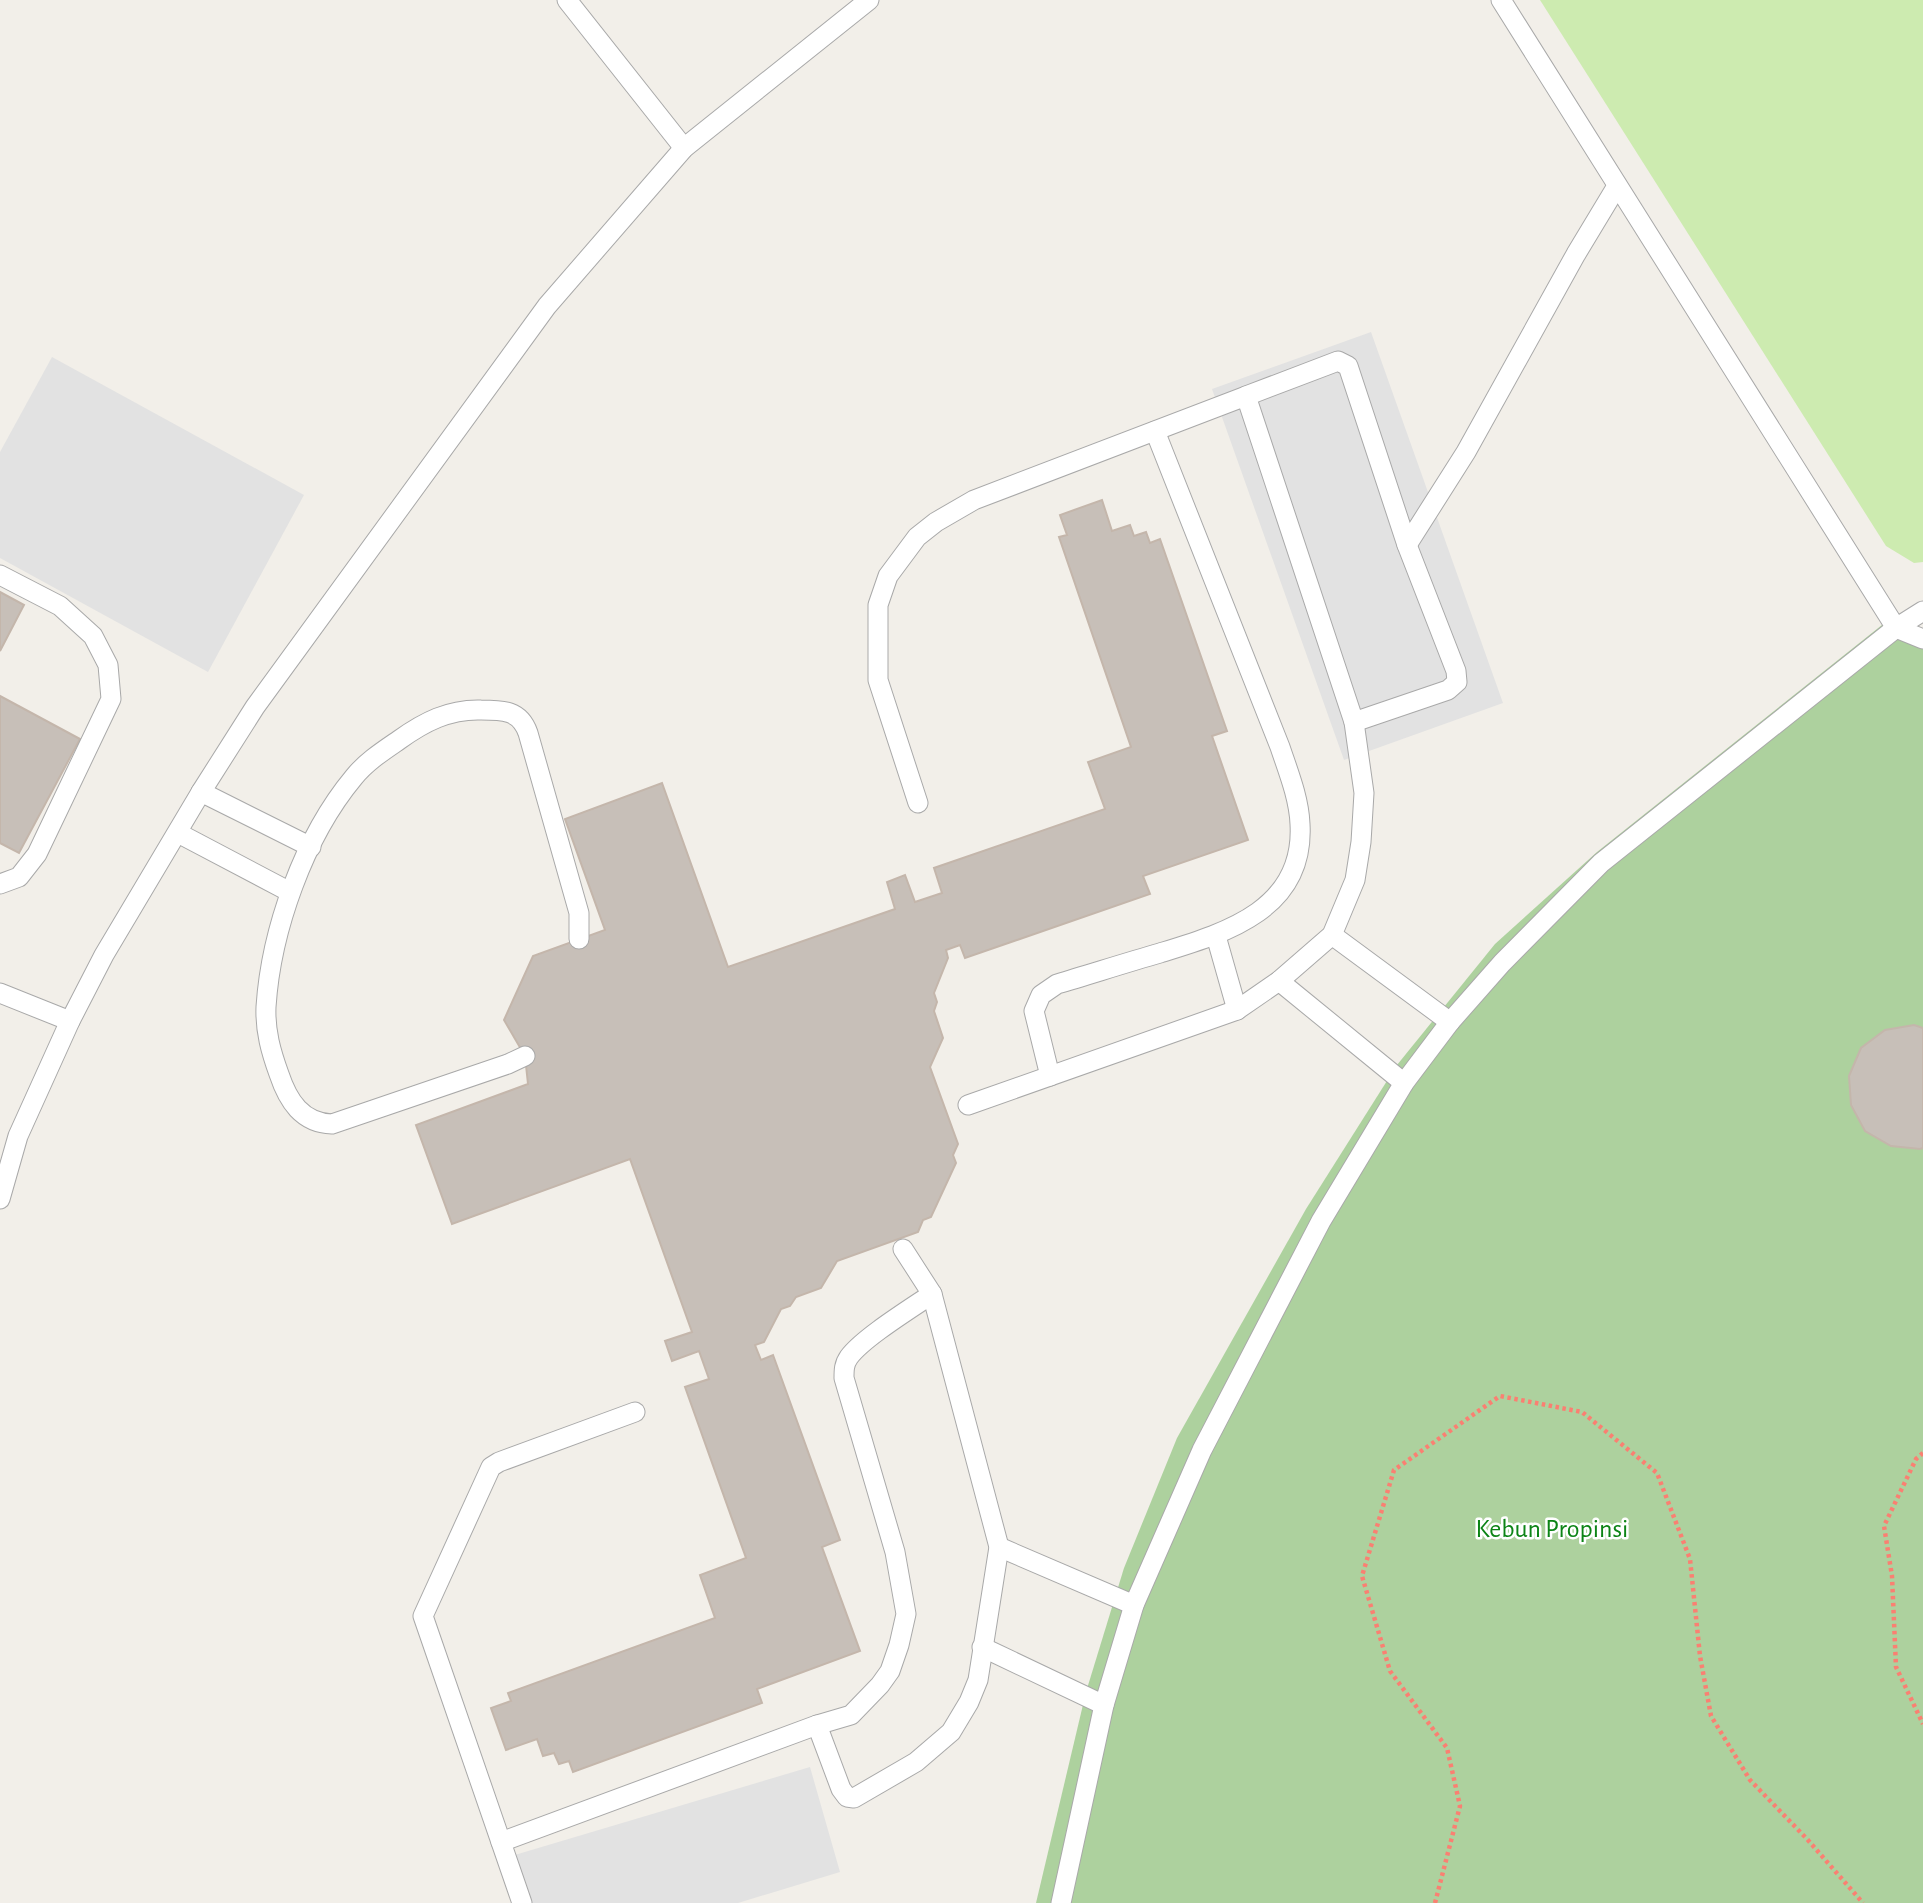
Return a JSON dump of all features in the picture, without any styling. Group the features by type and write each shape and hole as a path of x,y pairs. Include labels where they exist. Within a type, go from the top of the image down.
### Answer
{"lane":[{"path":"567,0 684,148"},
{"path":"0,1199 18,1136 69,1021 104,955 255,707 547,306 684,148 869,0"},
{"path":"1501,0 1896,628 1923,639"},
{"path":"1407,545 1466,452 1617,186"},
{"path":"918,803 878,680 878,605 888,576 917,537 936,522 974,500 1338,361 1348,366 1407,545 1456,671 1457,682 1448,690 1354,722"},
{"path":"968,1105 1237,1010 1279,981 1332,935 1355,880 1364,793 1354,722 1246,396"},
{"path":"1050,1076 1034,1011 1041,995 1057,984 1216,936 1252,918 1274,899 1287,880 1297,855 1300,825 1292,782 1155,431"},
{"path":"0,575 60,606 93,636 108,665 111,699 37,854 19,877 0,884"},
{"path":"1061,1903 1104,1705 1134,1605 1202,1450 1321,1221 1404,1083 1450,1022 1502,963 1601,863 1896,628 1923,611"},
{"path":"525,1056 332,1124 318,1124 304,1116 293,1104 282,1084 267,1040 266,1008 273,962 290,892 333,807 355,776 417,727 447,713 469,709 503,710 518,716 525,723 579,912 579,939"},
{"path":"201,792 311,847"},
{"path":"178,833 290,892"},
{"path":"1332,935 1450,1022"},
{"path":"1216,936 1237,1010"},
{"path":"1279,981 1404,1083"},
{"path":"0,993 69,1021"},
{"path":"817,1725 841,1789 847,1797 853,1798 916,1762 951,1732 969,1702 978,1679 999,1547 932,1294 903,1249"},
{"path":"501,1842 817,1725 851,1715 880,1685 890,1671 906,1614 895,1552 844,1378 844,1366 860,1346 932,1294"},
{"path":"522,1903 423,1616 491,1467 635,1412"},
{"path":"999,1547 1134,1605"},
{"path":"982,1647 1104,1705"}],"path":[{"path":"1435,1903 1460,1806 1447,1748 1390,1671 1362,1576 1394,1470 1500,1396 1582,1412 1657,1473 1690,1559 1700,1656 1712,1716 1749,1780 1807,1839 1863,1903"},
{"path":"1923,1453 1916,1459 1884,1526 1892,1576 1896,1667 1923,1724"}],"green space":[{"path":"1540,0 1923,0 1923,562 1914,563 1886,546"},
{"name":"Kebun Propinsi","path":"1892,617 1923,634 1923,1903 1036,1903 1086,1692 1124,1568 1177,1438 1306,1209 1397,1065 1495,944 1597,852"}],"shaded area":[{"path":"1371,332 1503,703 1344,760 1212,389"},
{"path":"52,357 304,495 208,672 0,558 0,452"},
{"path":"810,1767 840,1872 738,1903 514,1903 501,1859"}],"building":[{"path":"1102,500 1112,531 1130,525 1134,536 1146,532 1150,543 1160,539 1227,731 1212,736 1248,840 1143,876 1150,894 965,958 960,945 946,950 948,958 934,993 937,1002 934,1011 943,1038 930,1067 958,1144 953,1155 956,1163 931,1217 923,1220 918,1232 837,1261 821,1288 796,1297 790,1306 781,1309 764,1342 755,1345 761,1360 773,1355 840,1540 822,1547 860,1651 757,1689 762,1703 573,1772 569,1761 559,1764 554,1753 543,1756 537,1739 506,1750 491,1708 511,1701 508,1693 715,1618 700,1575 746,1558 685,1387 709,1379 699,1351 672,1361 665,1341 692,1332 630,1159 452,1224 416,1125 528,1084 525,1056 504,1020 533,956 605,930 565,819 662,783 728,967 895,909 887,882 905,875 915,902 942,893 934,868 1105,809 1088,762 1131,747 1059,537 1067,535 1060,515"},
{"path":"0,592 24,605 0,651"},
{"path":"0,696 80,739 19,853 0,843"},
{"path":"1914,1025 1923,1028 1923,1148 1920,1149 1891,1146 1865,1131 1851,1105 1849,1076 1861,1048 1885,1030"}]}
